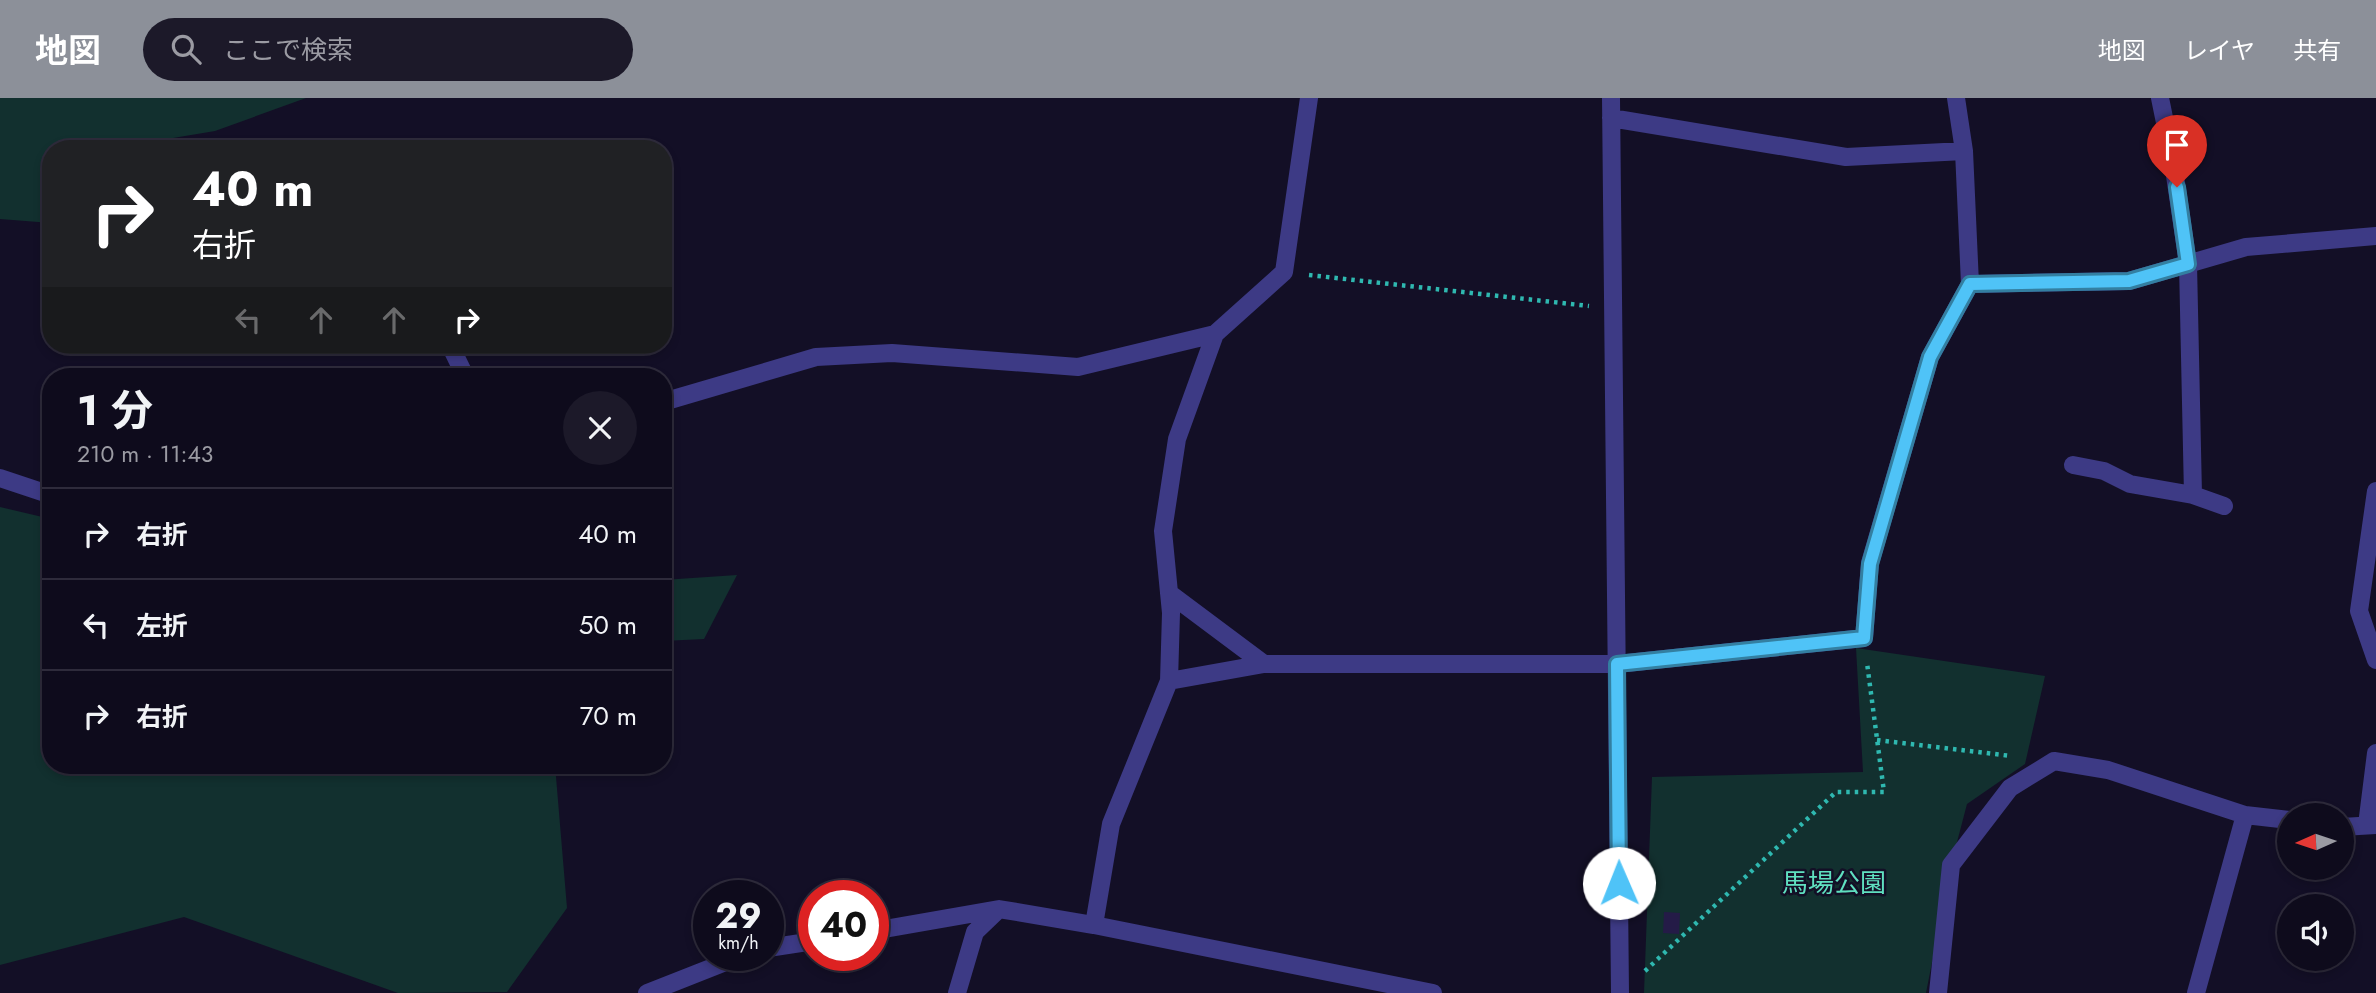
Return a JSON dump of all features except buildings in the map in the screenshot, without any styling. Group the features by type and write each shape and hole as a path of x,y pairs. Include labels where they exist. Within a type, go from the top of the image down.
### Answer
{"street":[{"path":"1094,925 1111,824 1170,681 1169,593 1163,531 1177,439 1215,334 1284,272 1309,98"},
{"path":"1611,98 1620,993"},
{"path":"1170,681 1264,664 1617,664 1864,638 1870,564 1930,357 1970,284 1964,151 1956,98"},
{"path":"2160,98 2173,162 2188,264 2193,495"},
{"path":"1611,118 1846,157 1964,151"},
{"path":"1970,284 2129,281 2246,247 2376,236"},
{"path":"672,398 816,357 892,353 1078,367 1215,334"},
{"path":"2073,465 2104,471 2130,484 2193,495 2224,506"},
{"path":"0,478 42,492"},
{"path":"2376,491 2359,611 2376,660"},
{"path":"1169,593 1264,664"},
{"path":"2354,826 2372,825 2376,753"},
{"path":"1938,993 1951,865 2010,788 2054,761 2108,770 2245,815 2277,819"},
{"path":"2196,993 2245,815"},
{"path":"957,993 975,932 999,909"},
{"path":"889,927 999,909 1094,925 1388,989 1433,993"},
{"path":"648,992 702,971"}],"path":[{"path":"1284,272 1615,309"},
{"path":"1641,975 1836,792 1884,792 1864,638"},
{"path":"1877,740 2054,761"}],"green space":[{"path":"0,98 306,98 215,131 161,140 42,140 42,222 0,219"},
{"path":"0,507 42,517 42,774 556,774 567,908 507,992 398,993 184,917 0,965"},
{"path":"737,575 704,639 672,641 672,579"},
{"name":"馬場公園","path":"1856,648 2045,676 2025,764 1967,804 1951,865 1926,993 1644,993 1652,777 1863,772"}],"route":[{"path":"1619,883 1617,664 1864,638 1870,564 1930,357 1970,284 2129,281 2188,264 2177,187"}]}
